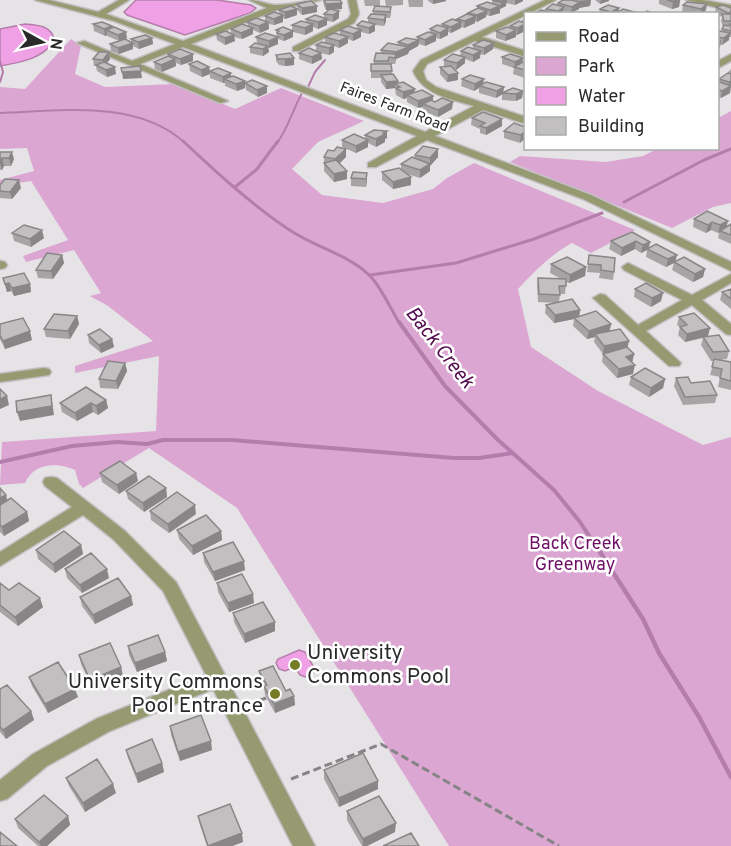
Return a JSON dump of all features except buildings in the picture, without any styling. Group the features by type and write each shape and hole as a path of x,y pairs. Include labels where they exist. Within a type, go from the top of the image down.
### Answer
{"street":[{"name":"Faires Farm Road","path":"39,0 100,14 587,197 731,267"},
{"path":"100,14 125,0"},
{"path":"253,0 275,8"},
{"path":"132,64 275,8 317,0"},
{"path":"296,49 351,21 355,14 352,0"},
{"path":"527,12 552,0"},
{"path":"690,0 731,8"},
{"path":"524,13 424,62 418,71 427,85 524,121"},
{"path":"473,38 524,54"},
{"path":"81,43 223,101"},
{"path":"372,165 482,106"},
{"path":"628,267 702,305 731,331"},
{"path":"639,330 731,278"},
{"path":"600,298 674,363"},
{"path":"0,378 44,372"},
{"path":"51,482 119,535 170,587 304,846"},
{"path":"0,560 84,507"},
{"path":"0,792 40,760 103,725 216,679"}],"path":[{"path":"248,705 266,698"},
{"path":"291,779 381,744 559,846"}],"green space":[{"name":"Back Creek Greenway","path":"71,39 81,46 75,74 105,87 174,84 235,109 281,88 364,121 318,142 292,169 322,195 383,203 433,189 474,163 635,230 591,253 572,243 550,258 518,289 531,347 598,391 703,445 731,437 731,846 449,846 237,508 149,448 83,488 79,484 75,470 54,465 34,471 25,483 0,485 2,442 156,431 159,356 75,373 75,366 153,341 108,306 90,296 101,293 74,250 26,262 23,256 68,240 31,181 0,186 0,180 34,171 27,148 0,149 0,87 25,89"},
{"path":"731,111 731,203 713,207 672,228 510,162 520,156 606,162 643,156 655,150 719,150 719,117"}],"water":[{"path":"136,0 217,0 251,5 256,8 250,13 185,35 127,15 124,12"},
{"path":"25,24 42,26 49,30 54,38 51,45 32,58 0,66 0,29"},
{"name":"University Commons Pool","path":"299,650 305,652 315,669 313,673 305,677 300,675 295,667 285,671 279,669 276,663 278,659"}],"waterway":[{"path":"308,87 315,72 325,60"},
{"path":"0,61 3,72 0,82"},
{"path":"277,143 302,93"},
{"name":"Back Creek","path":"0,113 72,110 121,114 144,119 166,129 185,143"},
{"name":"Back Creek","path":"183,141 274,219 368,274 400,324"},
{"path":"235,187 257,169 278,141"},
{"path":"624,202 704,160 731,149"},
{"path":"370,275 456,263 534,239 602,213"},
{"name":"Back Creek","path":"399,322 445,386 513,453"},
{"path":"0,462 72,446 117,442 147,444 163,440 232,440 454,458 479,458 513,453"},
{"name":"Back Creek","path":"513,453 554,490 580,522 601,554"},
{"name":"Back Creek","path":"600,552 643,619 659,653 699,717 731,777"}],"place":[{"name":"University Commons Pool","path":"295,665"},
{"name":"University Commons Pool Entrance","path":"275,694"}]}
